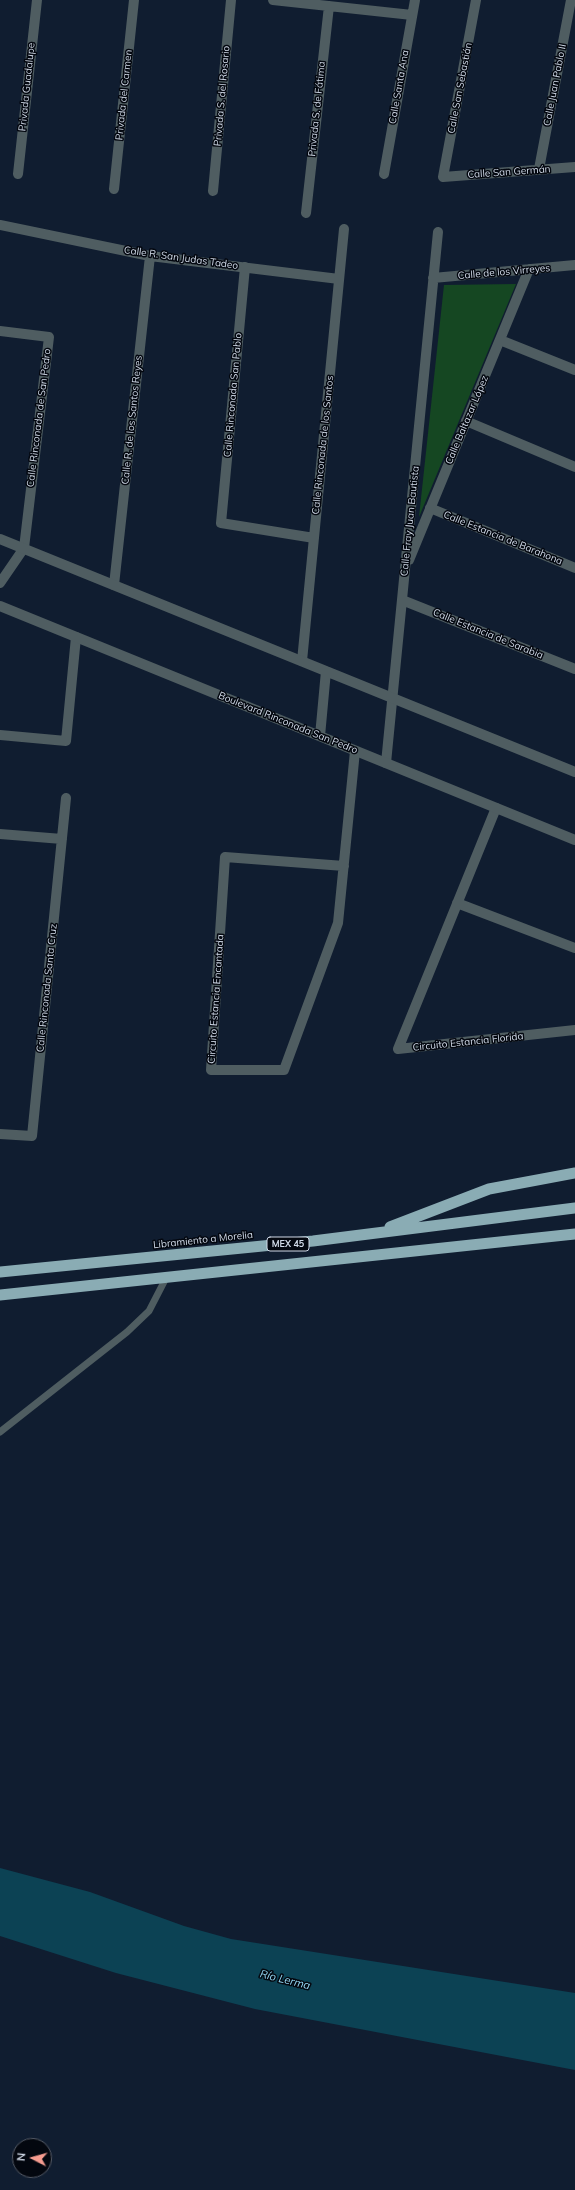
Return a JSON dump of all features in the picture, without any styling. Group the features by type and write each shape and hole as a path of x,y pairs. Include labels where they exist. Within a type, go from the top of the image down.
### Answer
{"highway":[{"path":"373,1234 489,1189 575,1173"},
{"name":"Libramiento a Morelia","path":"0,1272 373,1234 575,1208"},
{"name":"MEX 45","path":"0,1296 575,1234"}],"street":[{"name":"Privada Guadalupe","path":"18,174 37,0"},
{"name":"Privada del Carmen","path":"114,189 134,0"},
{"name":"Privada S. del Rosario","path":"213,191 231,0"},
{"path":"273,0 412,15"},
{"name":"Calle Santa Ana","path":"384,174 415,0"},
{"name":"Calle San Sebastián","path":"443,177 476,0"},
{"name":"Calle Juan Pablo II","path":"539,170 571,0"},
{"name":"Privada S. de Fátima","path":"306,212 328,6"},
{"name":"Calle San Germán","path":"443,177 575,167"},
{"name":"Calle R. San Judas Tadeo","path":"0,225 150,256 340,278"},
{"name":"Calle Rinconada de los Santos","path":"302,661 344,229"},
{"name":"Calle Fray Juan Bautista","path":"386,763 438,232"},
{"name":"Calle R. de los Santos Reyes","path":"114,585 150,256"},
{"name":"Calle de los Virreyes","path":"433,278 573,266"},
{"name":"Calle Rinconada San Pablo","path":"245,267 221,523 314,538"},
{"name":"Calle Baltazar López","path":"405,570 529,269"},
{"name":"Calle Rinconada de San Pedro","path":"0,330 49,337 24,548"},
{"path":"500,340 575,370"},
{"path":"466,421 575,467"},
{"name":"Calle Estancia de Barahona","path":"430,508 575,568"},
{"path":"0,539 575,772"},
{"path":"0,583 24,548"},
{"name":"Calle Estancia de Sarabia","path":"402,600 575,669"},
{"name":"Boulevard Rinconada San Pedro","path":"0,606 575,840"},
{"path":"0,735 66,740 76,637"},
{"path":"320,736 326,671"},
{"name":"Circuito Estancia Encantada","path":"344,866 225,857 211,1070 284,1070 338,923 344,866 355,751"},
{"name":"Calle Rinconada Santa Cruz","path":"0,1134 32,1136 66,798"},
{"name":"Circuito Estancia Florida","path":"496,808 398,1049 575,1030"},
{"path":"0,834 62,840"},
{"path":"457,903 575,948"}],"lane":[{"path":"0,1432 127,1332 149,1311 166,1278"}],"green space":[{"path":"516,284 419,517 444,285"}],"water":[{"name":"Río Lerma","path":"0,1868 90,1892 184,1926 231,1939 575,1993 575,2070 255,2009 116,1973 0,1936"}]}
